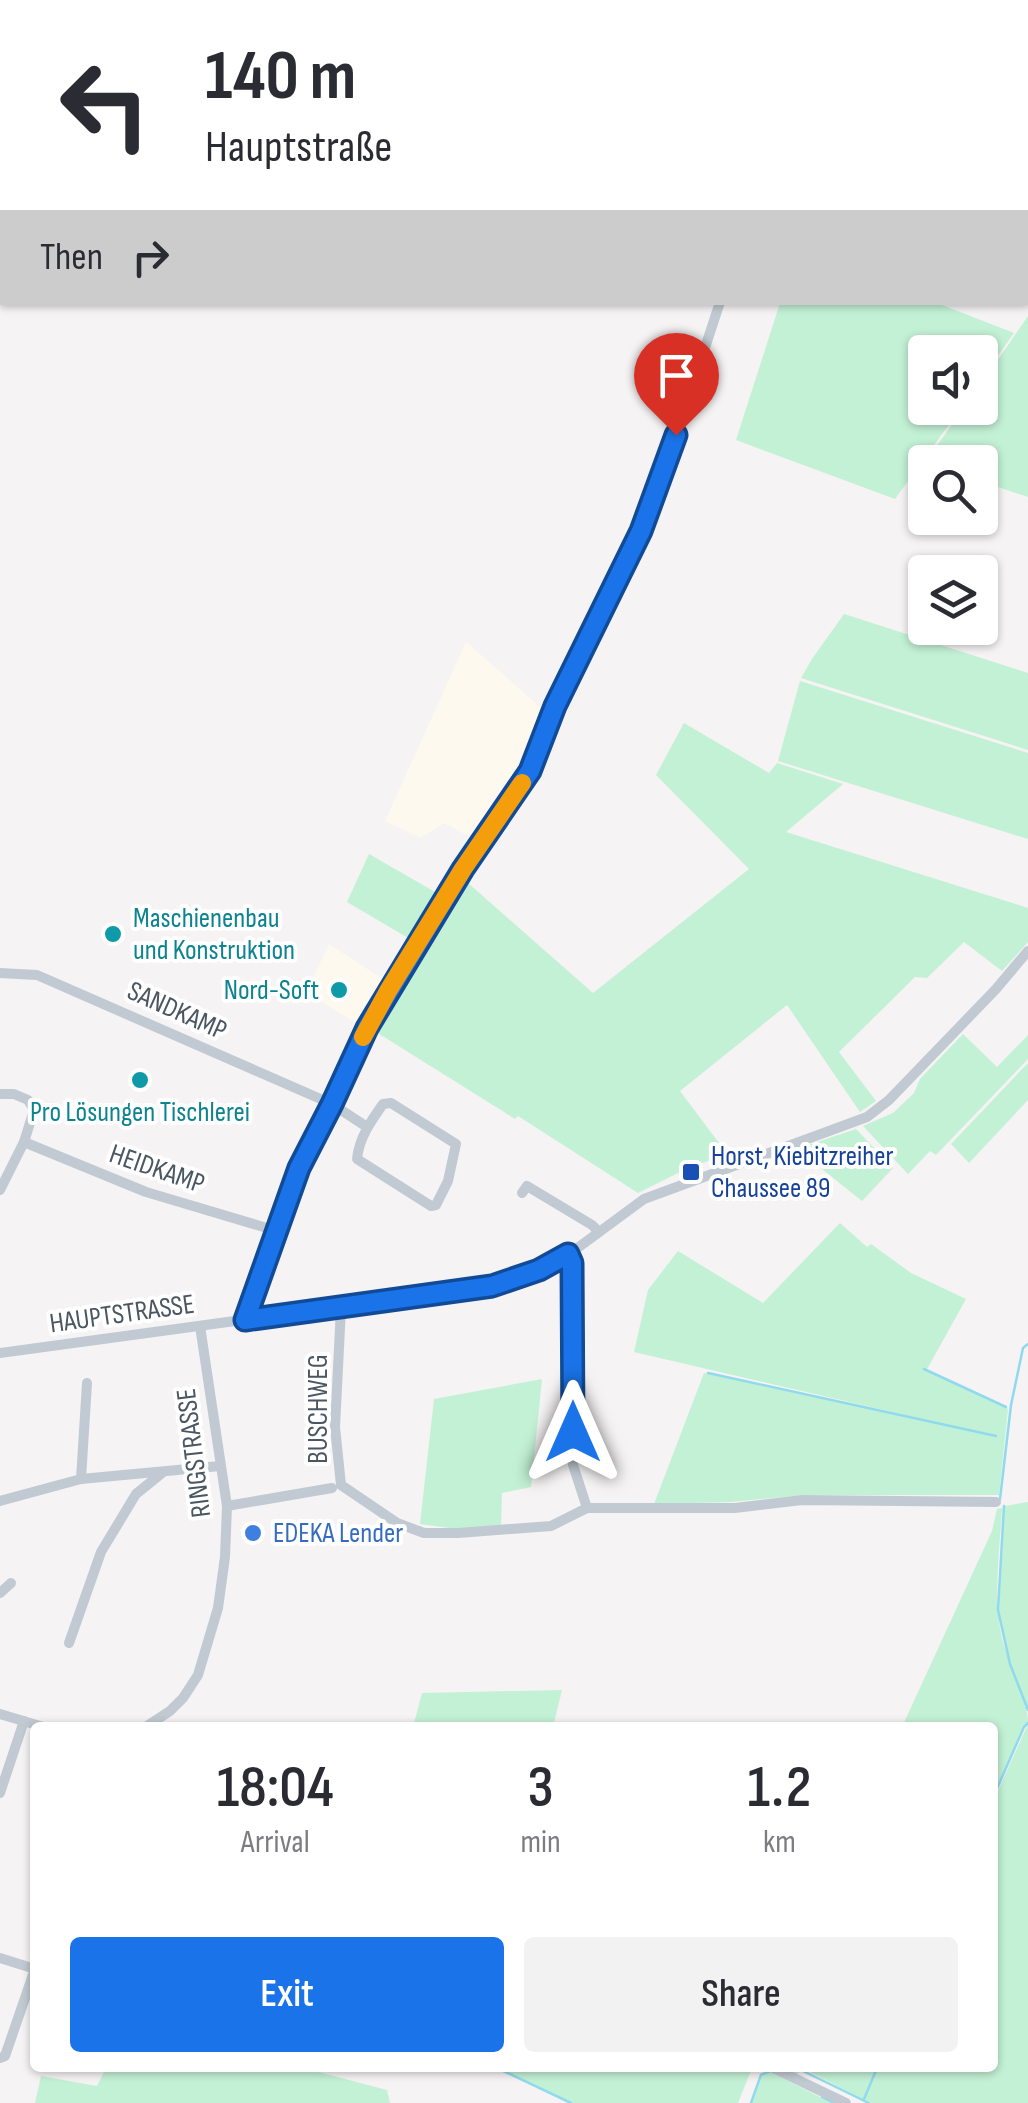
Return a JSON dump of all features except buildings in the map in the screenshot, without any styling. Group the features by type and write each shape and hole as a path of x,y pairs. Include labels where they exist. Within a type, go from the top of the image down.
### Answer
{"street":[{"path":"245,1320 299,1168 367,1028 463,869 530,771 555,706 641,531 719,305"},
{"name":"HAUPTSTRASSE","path":"0,1354 492,1286 539,1270 644,1200 867,1117 890,1100 1028,951"},
{"name":"SANDKAMP","path":"0,973 37,975 332,1104 368,1128"},
{"path":"0,1094 28,1100 34,1110 24,1142 0,1190"},
{"path":"391,1103 456,1144 448,1180 436,1205 430,1206 357,1160 368,1128 383,1104 391,1103"},
{"name":"HEIDKAMP","path":"24,1142 146,1192 277,1230"},
{"path":"522,1192 527,1186 599,1232"},
{"path":"568,1254 572,1263 573,1465 587,1508"},
{"name":"BUSCHWEG","path":"341,1308 335,1428 341,1485 397,1523 424,1532 551,1526 587,1508 736,1508 802,1500 996,1502"},
{"name":"RINGSTRASSE","path":"153,1722 183,1698 198,1675 218,1608 225,1557 227,1506 200,1326"},
{"path":"81,1480 87,1383"},
{"path":"0,1501 81,1480 220,1466"},
{"path":"69,1643 101,1552 136,1494 163,1472"},
{"path":"227,1506 332,1488"},
{"path":"0,1593 11,1583"},
{"path":"0,1714 30,1722"},
{"path":"0,1793 24,1720"},
{"path":"0,1958 30,1967"},
{"path":"0,2058 5,2056 30,1984"},
{"path":"782,2072 846,2103"}],"shaded area":[{"path":"466,642 547,713 526,769 478,841 444,823 421,838 385,821"},
{"path":"329,944 389,983 364,1028 306,992"}],"green space":[{"path":"779,305 942,305 1014,333 998,356 998,335 908,335 908,425 949,425 934,445 908,445 908,481 895,499 736,440"},
{"path":"1028,316 1028,497 998,487 998,445 937,445 952,425 998,425 998,360"},
{"path":"844,614 908,635 908,645 941,645 1028,673 1028,750 801,678"},
{"path":"800,681 1028,753 1028,839 778,761"},
{"path":"684,723 769,773 777,763 843,784 786,832 1028,908 1028,942 1002,971 964,942 927,978 915,977 839,1052 876,1101 860,1112 787,1005 680,1091 728,1155 692,1166 638,1193 376,1032 468,883 593,993 749,869 656,775"},
{"path":"369,854 442,896 415,942 347,902"},
{"path":"963,1034 997,1067 1028,1035 1028,1059 936,1155 930,1151 908,1174 863,1126 893,1113"},
{"path":"1028,1063 1028,1100 969,1163 951,1144"},
{"path":"856,1129 893,1168 862,1201 797,1149"},
{"path":"840,1223 867,1247 871,1244 911,1273 966,1299 926,1371 1008,1409 999,1495 804,1495 654,1504 704,1373 987,1434 634,1352 648,1290 678,1251 763,1303"},
{"path":"542,1379 531,1487 502,1493 501,1525 457,1529 420,1524 434,1399"},
{"path":"1028,1502 1028,1708 1010,1664 999,1610 1005,1506"},
{"path":"1002,1508 999,1618 1028,1722 998,1786 998,1722 904,1722 992,1531 997,1509"},
{"path":"562,1690 554,1722 414,1722 422,1693"},
{"path":"1028,1724 1028,2103 871,2103 864,2099 876,2072 998,2072 998,1791"},
{"path":"104,2072 318,2072 387,2090 390,2103 35,2103 41,2076 97,2086"},
{"path":"507,2072 750,2072 738,2103 572,2103"},
{"path":"770,2072 832,2103 752,2103 762,2076"},
{"path":"810,2072 874,2072 863,2099"}],"waterway":[{"path":"1000,1499 1011,1405 1023,1348 1028,1344"},
{"path":"924,1369 1006,1407"},
{"path":"708,1373 996,1436"},
{"path":"1004,1506 998,1610 1010,1664 1028,1710"},
{"path":"998,1786 1028,1723"},
{"path":"505,2072 571,2103"},
{"path":"751,2103 761,2075 768,2072"},
{"path":"805,2072 869,2103"},
{"path":"864,2099 875,2072"},
{"path":"822,2097 834,2103"}],"slow traffic":[{"path":"363,1037 463,869 522,783"}],"place":[{"name":"Maschienenbau und Konstruktion","path":"113,934"},
{"name":"Nord-Soft","path":"339,990"},
{"name":"Pro Lösungen Tischlerei","path":"140,1080"},
{"name":"Horst, Kiebitzreiher Chaussee 89","path":"691,1172"},
{"name":"EDEKA Lender","path":"253,1533"}],"route":[{"path":"573,1432 572,1263 568,1254 539,1270 492,1286 245,1320 299,1168 367,1028 463,869 530,771 555,706 641,531 676,435"}]}
